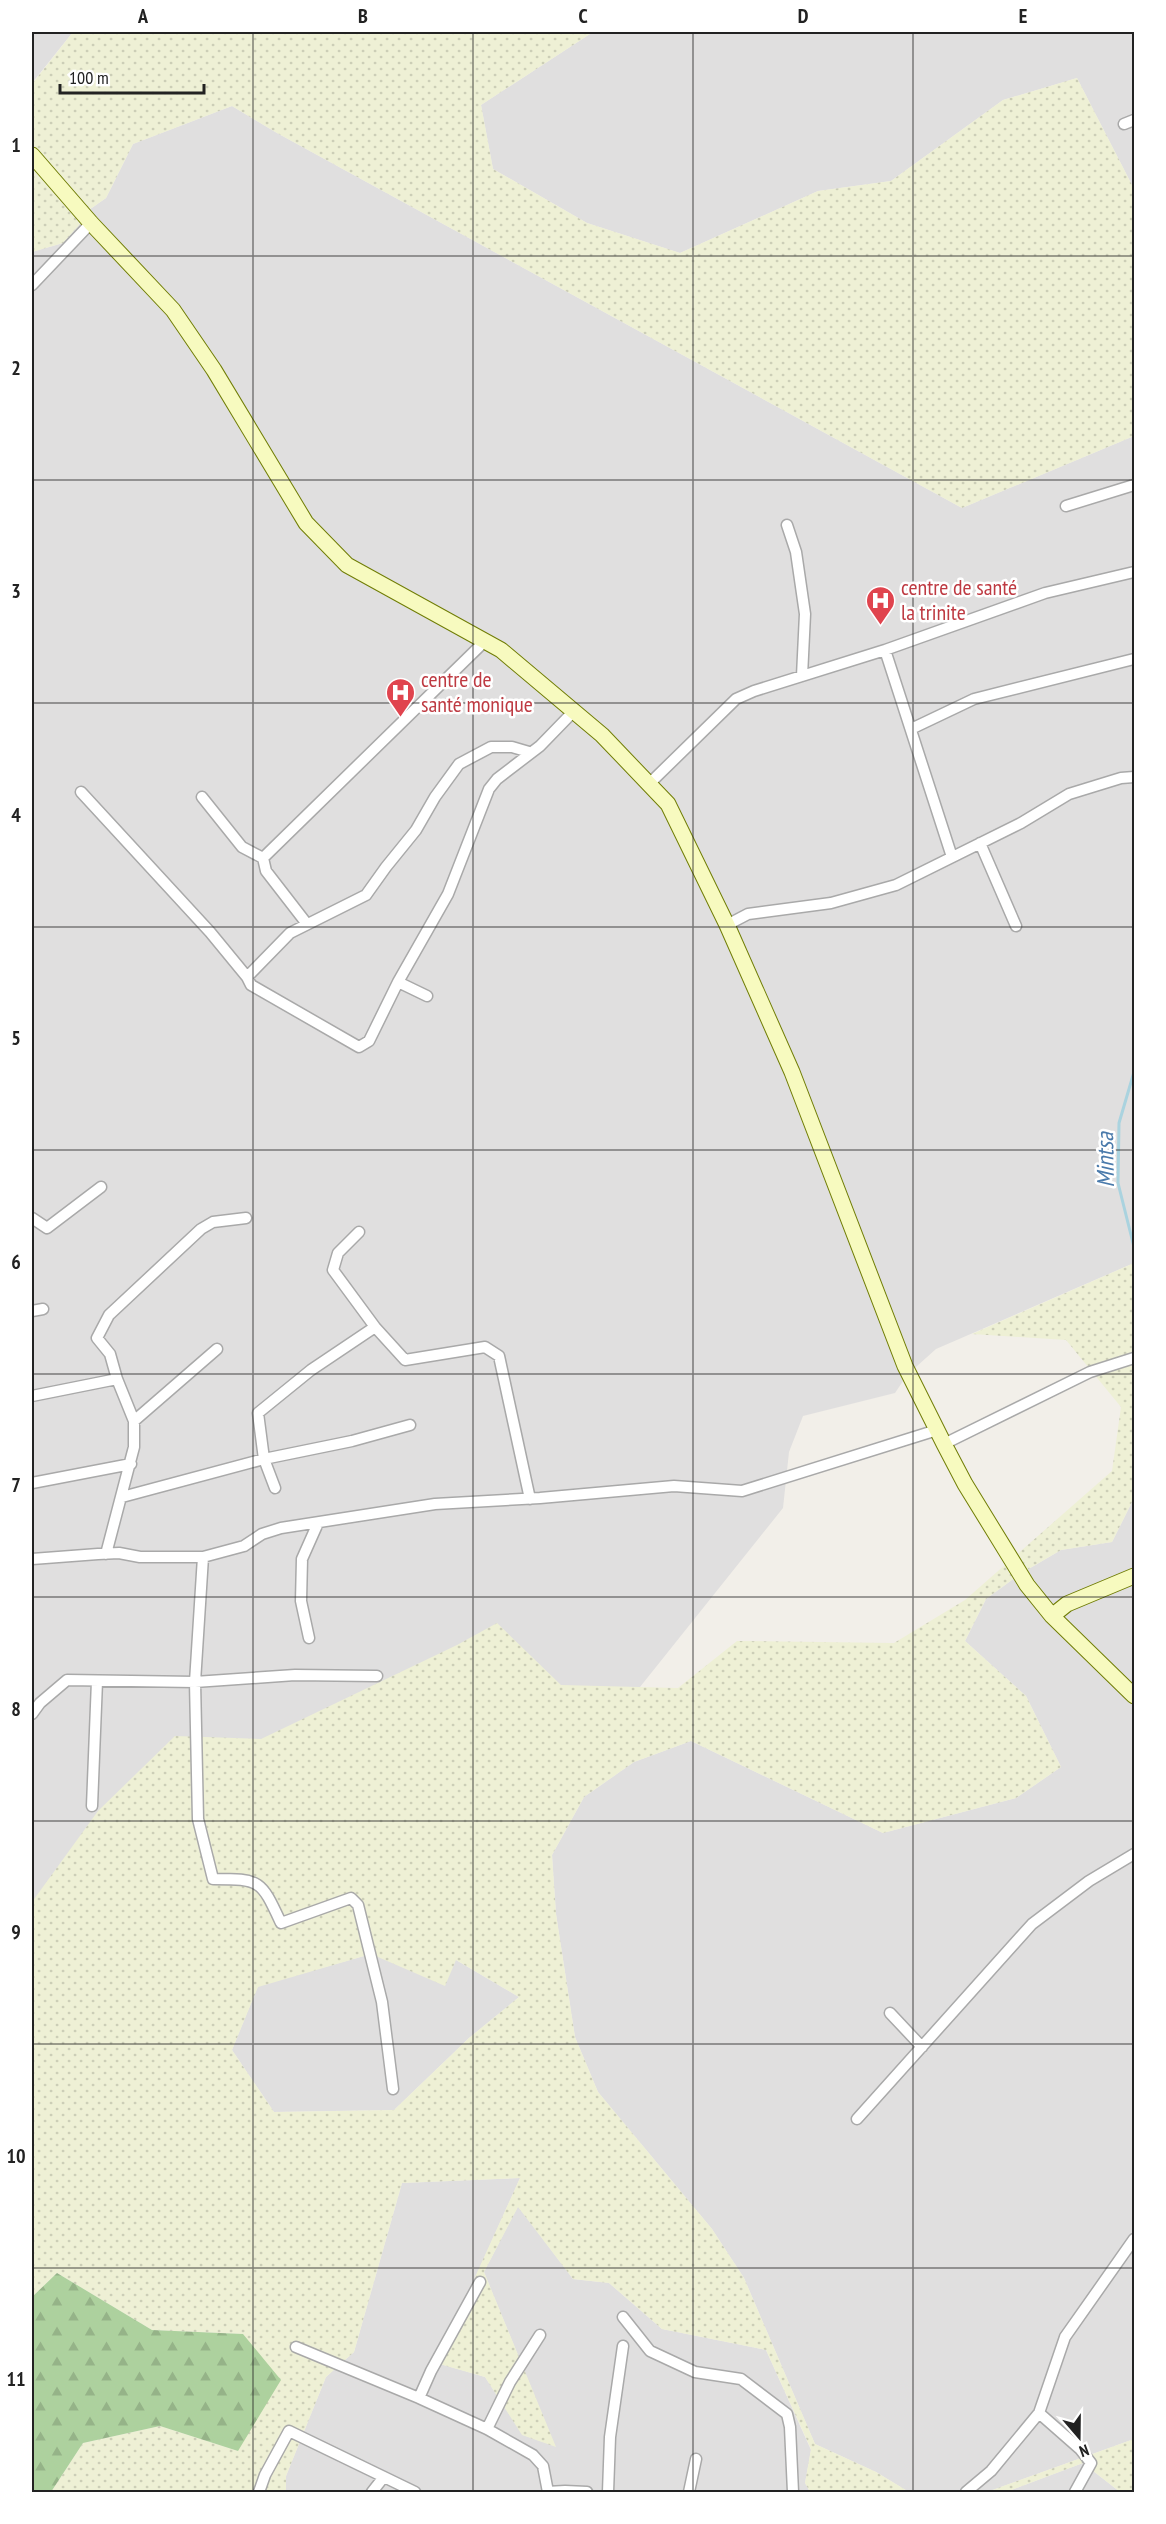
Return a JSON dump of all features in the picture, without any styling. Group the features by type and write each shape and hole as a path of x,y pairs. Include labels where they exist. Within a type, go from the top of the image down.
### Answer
{"main road":[{"path":"32,155 91,224 173,310 214,370 306,523 347,565 501,650 602,735 668,804 727,925 792,1072 905,1366 940,1437 965,1484 1028,1585 1052,1616 1134,1696"},
{"path":"1052,1616 1067,1605 1134,1576"}],"street":[{"path":"32,285 91,224"},
{"path":"1066,507 1134,485"},
{"path":"787,525 796,552 805,614 802,676"},
{"path":"650,784 736,699 885,650 1045,593 1134,572"},
{"path":"262,858 485,641"},
{"path":"885,650 952,857"},
{"path":"911,729 974,699 1134,659"},
{"path":"81,792 210,932 251,985 359,1047 369,1041 398,982 448,894 489,789 497,779 529,752 540,746 573,712"},
{"path":"247,977 290,933 366,895 416,830 435,797 459,764 491,747 512,747 529,752"},
{"path":"727,925 748,914 831,903 896,885 1021,823 1069,794 1121,778 1134,777"},
{"path":"202,797 242,847 262,858 266,871 307,924"},
{"path":"980,843 1016,926"},
{"path":"398,982 427,996"},
{"path":"32,1218 47,1228 100,1187"},
{"path":"106,1554 131,1464 134,1447 134,1421 110,1354 97,1338 109,1316 201,1229 213,1222 246,1218"},
{"path":"359,1232 338,1254 333,1270 375,1327 405,1360 484,1347 499,1356 530,1499"},
{"path":"32,1311 43,1309"},
{"path":"275,1488 264,1459 258,1413 311,1370 375,1327"},
{"path":"134,1421 217,1349"},
{"path":"32,1559 106,1554 140,1557 203,1557 244,1546 262,1534 272,1531 435,1504 530,1499 674,1486 742,1491 940,1437 1090,1372 1134,1358"},
{"path":"32,1396 117,1378"},
{"path":"122,1497 264,1459 352,1441 410,1425"},
{"path":"32,1483 131,1464"},
{"path":"309,1638 301,1601 302,1559 318,1523"},
{"path":"203,1557 195,1682 198,1819 213,1879 245,1879 265,1889 281,1923 351,1898 358,1905 382,2002 393,2089"},
{"path":"32,1714 40,1703 67,1680 195,1682 295,1675 377,1676"},
{"path":"92,1806 97,1681"},
{"path":"857,2119 1032,1924 1089,1881 1134,1854"},
{"path":"890,2013 921,2047"},
{"path":"966,2493 991,2471 1039,2413 1065,2337 1134,2239"},
{"path":"419,2398 431,2371 480,2282"},
{"path":"623,2317 650,2351 695,2372 741,2379 787,2414 790,2427 793,2493"},
{"path":"487,2429 510,2382 540,2335"},
{"path":"608,2493 610,2437 623,2346"},
{"path":"296,2347 419,2398 487,2429 533,2455 543,2466 547,2492 587,2493"},
{"path":"1039,2413 1080,2449 1091,2463 1075,2493"},
{"path":"259,2493 265,2475 289,2431 415,2493"},
{"path":"689,2493 696,2459"},
{"path":"372,2493 383,2478"}],"shaded area":[{"path":"32,32 73,32 32,83"},
{"path":"593,32 1134,32 1134,189 1077,78 1003,100 891,181 818,191 680,253 587,223 493,169 481,105"},
{"path":"232,106 277,133 962,508 1134,436 1134,1263 936,1349 907,1375 895,1393 803,1416 789,1452 783,1508 636,1692 32,1968 32,252 63,243 86,212 106,198 133,144"},
{"path":"1134,1498 1134,2439 987,2492 909,2492 876,2472 815,2444 744,2278 712,2229 598,2092 575,2037 556,1914 552,1855 584,1797 634,1762 691,1741 883,1833 1016,1798 1061,1767 1026,1696 965,1641 986,1599 1020,1574 1061,1550 1112,1542"},
{"path":"371,1954 456,1960 519,1997 469,2038 394,2110 274,2112 232,2050 258,1986"},
{"path":"520,2178 437,2363 485,2377 523,2435 555,2446 484,2272 518,2206 573,2279 609,2283 662,2329 766,2350 811,2450 805,2483 810,2492 286,2492 286,2476 326,2377 354,2352 402,2183"},
{"path":"1083,2463 1120,2492 1006,2492"}],"green space":[{"path":"73,32 593,32 481,105 493,169 587,223 680,253 818,191 891,181 1003,100 1077,78 1134,189 1134,436 962,508 277,133 232,106 133,144 106,198 86,212 81,223 63,243 32,252 32,84"},
{"path":"1134,1263 1134,1498 1112,1542 1061,1550 1020,1574 986,1599 965,1641 1026,1696 1061,1767 1016,1798 883,1833 691,1741 634,1762 584,1797 552,1855 556,1914 575,2037 598,2092 712,2229 744,2278 815,2444 876,2472 909,2492 810,2492 805,2483 811,2449 766,2350 662,2329 609,2283 573,2279 518,2207 484,2272 556,2447 522,2435 485,2377 436,2363 520,2178 402,2183 354,2352 326,2377 286,2476 286,2492 51,2492 83,2443 160,2426 238,2451 243,2334 152,2330 57,2273 32,2297 32,1902 98,1811 175,1736 261,1739 457,1645 497,1623 561,1685 678,1688 737,1641 894,1643 965,1600 1112,1471 1121,1407 1066,1340 972,1334","holes":["371,1954 445,1986 456,1960 519,1997 469,2038 394,2110 274,2112 232,2050 258,1987"]},
{"path":"57,2273 152,2330 243,2334 281,2380 238,2451 160,2426 83,2443 51,2492 32,2492 32,2297"},
{"path":"1134,2439 1134,2492 1120,2492 1083,2463 1006,2492 987,2492"}],"waterway":[{"name":"Mintsa","path":"1134,1072 1119,1123 1118,1183 1134,1247"}],"place":[{"name":"centre de santé la trinite","path":"880,626"},
{"name":"centre de santé monique","path":"400,718"}]}
